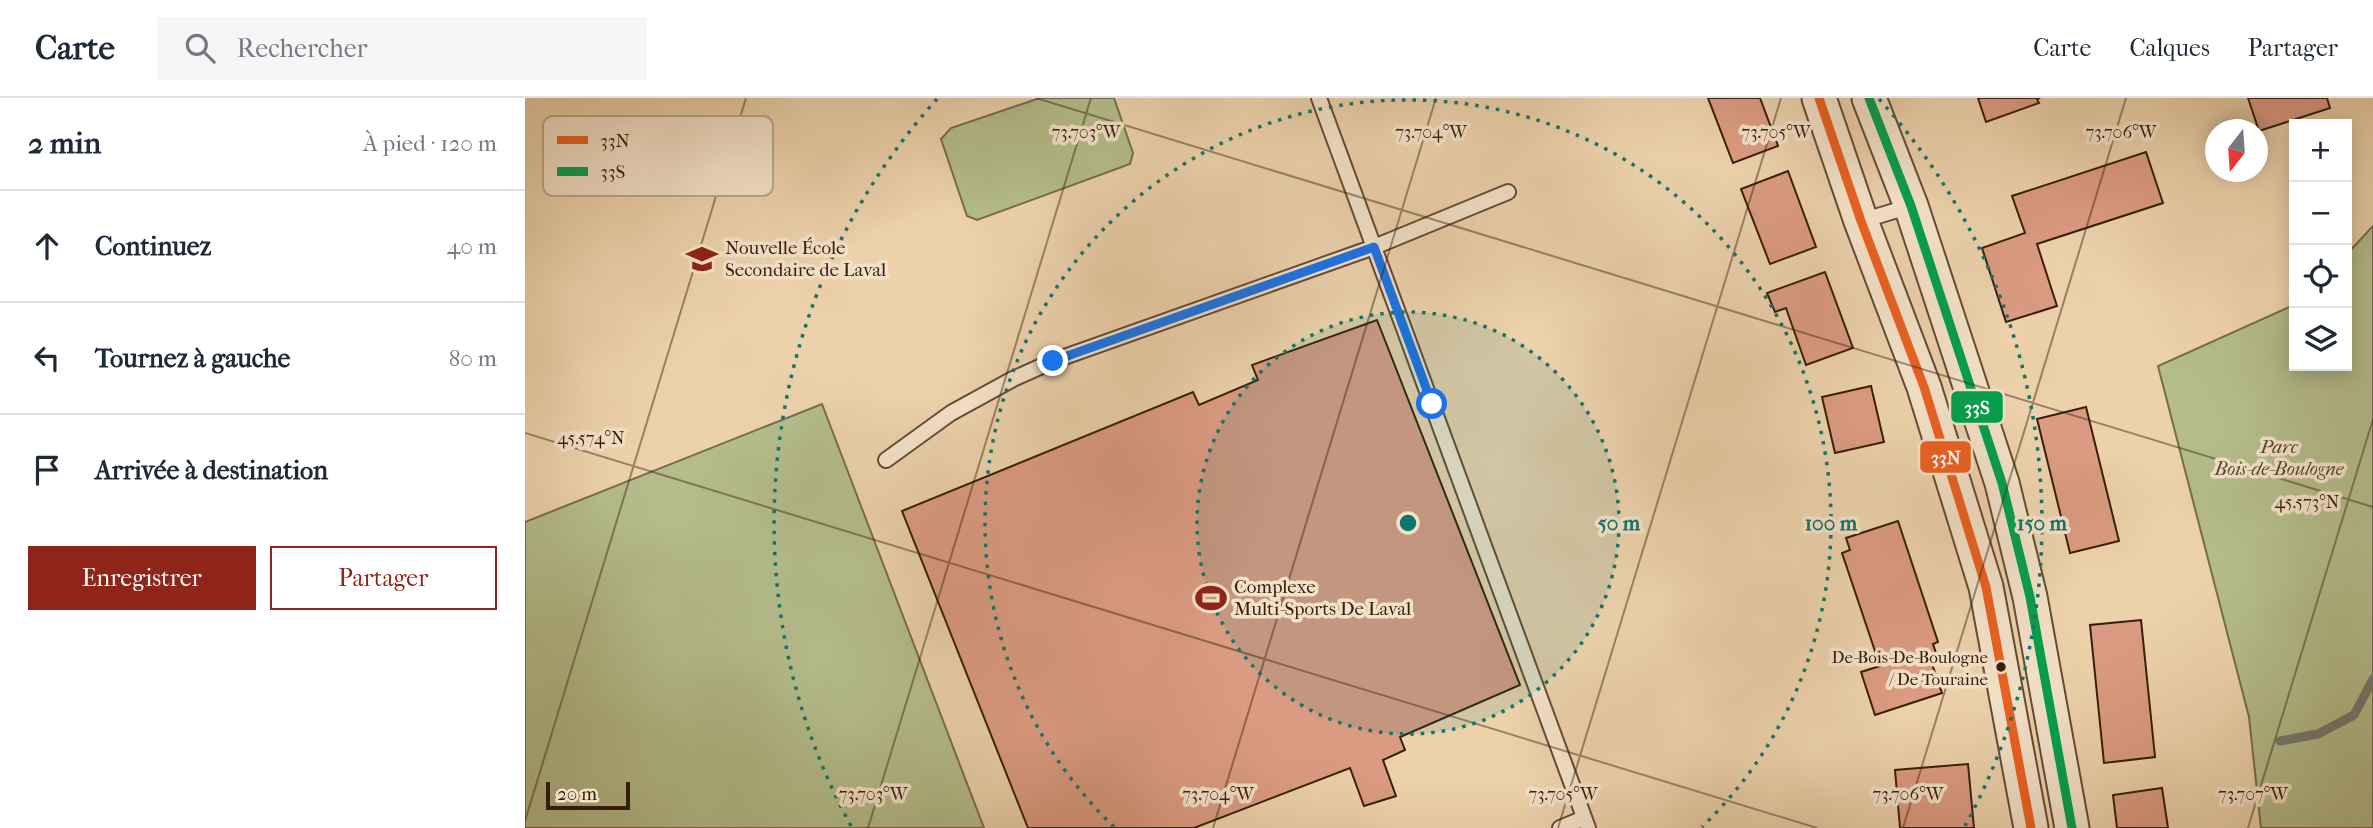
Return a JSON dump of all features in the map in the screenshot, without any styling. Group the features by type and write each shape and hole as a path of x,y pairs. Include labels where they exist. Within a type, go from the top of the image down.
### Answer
{"street":[{"path":"1819,98 1861,220 1924,387 1986,587 2031,828"},
{"path":"1869,98 1911,206 2002,483 2030,597 2072,828"}],"lane":[{"path":"1319,98 1586,823 1560,828"},
{"path":"886,460 951,413 1013,379 1053,361 1374,247 1508,192"},
{"path":"1861,220 1911,206"}],"green space":[{"path":"1040,98 1114,98 1133,153 1130,164 977,220 967,216 941,139 951,128"},
{"name":"Parc Bois-de-Boulogne","path":"2373,226 2373,828 2261,828 2249,717 2158,366 2289,307 2289,371 2352,371 2352,249"},
{"path":"822,404 984,828 525,828 525,522"}],"building":[{"path":"1708,98 1760,98 1778,146 1733,163"},
{"path":"1978,98 2040,98 2037,99 2039,103 1986,122"},
{"path":"2248,98 2327,98 2330,108 2289,119 2268,128 2268,119 2255,119"},
{"path":"2146,152 2163,203 2037,244 2057,306 2006,322 1982,248 2025,233 2012,196"},
{"path":"1788,171 1816,247 1770,264 1741,189"},
{"path":"1825,272 1853,348 1806,365 1786,308 1775,312 1767,293"},
{"name":"Complexe Multi-Sports De Laval","path":"1377,320 1520,685 1400,737 1405,750 1383,760 1396,796 1364,806 1350,768 1194,828 1028,828 902,511 1193,392 1199,405 1258,380 1252,365"},
{"path":"1871,386 1884,442 1835,453 1822,397"},
{"path":"2086,407 2119,541 2070,553 2037,419"},
{"path":"1898,521 1938,642 1933,644 1939,662 1932,664 1942,693 1875,715 1861,672 1880,666 1842,553 1850,550 1846,538"},
{"path":"2141,620 2155,757 2104,763 2090,625"},
{"path":"1968,764 1974,828 1900,828 1895,770"},
{"path":"2162,788 2168,828 2117,828 2113,795"}],"waterway":[{"path":"2280,741 2318,734 2354,715 2373,679"}],"transit line":[{"name":"33N","path":"1819,98 1861,221 1924,387 1986,587 2031,828"},
{"name":"33S","path":"1869,98 1911,206 2002,483 2030,597 2072,828"}],"place":[{"name":"Nouvelle École Secondaire de Laval","path":"702,259"},
{"name":"Complexe Multi-Sports De Laval","path":"1211,598"},
{"name":"De-Bois-De-Boulogne / De Touraine","path":"2001,667"}],"route":[{"path":"1053,361 1374,247 1432,404"}]}
